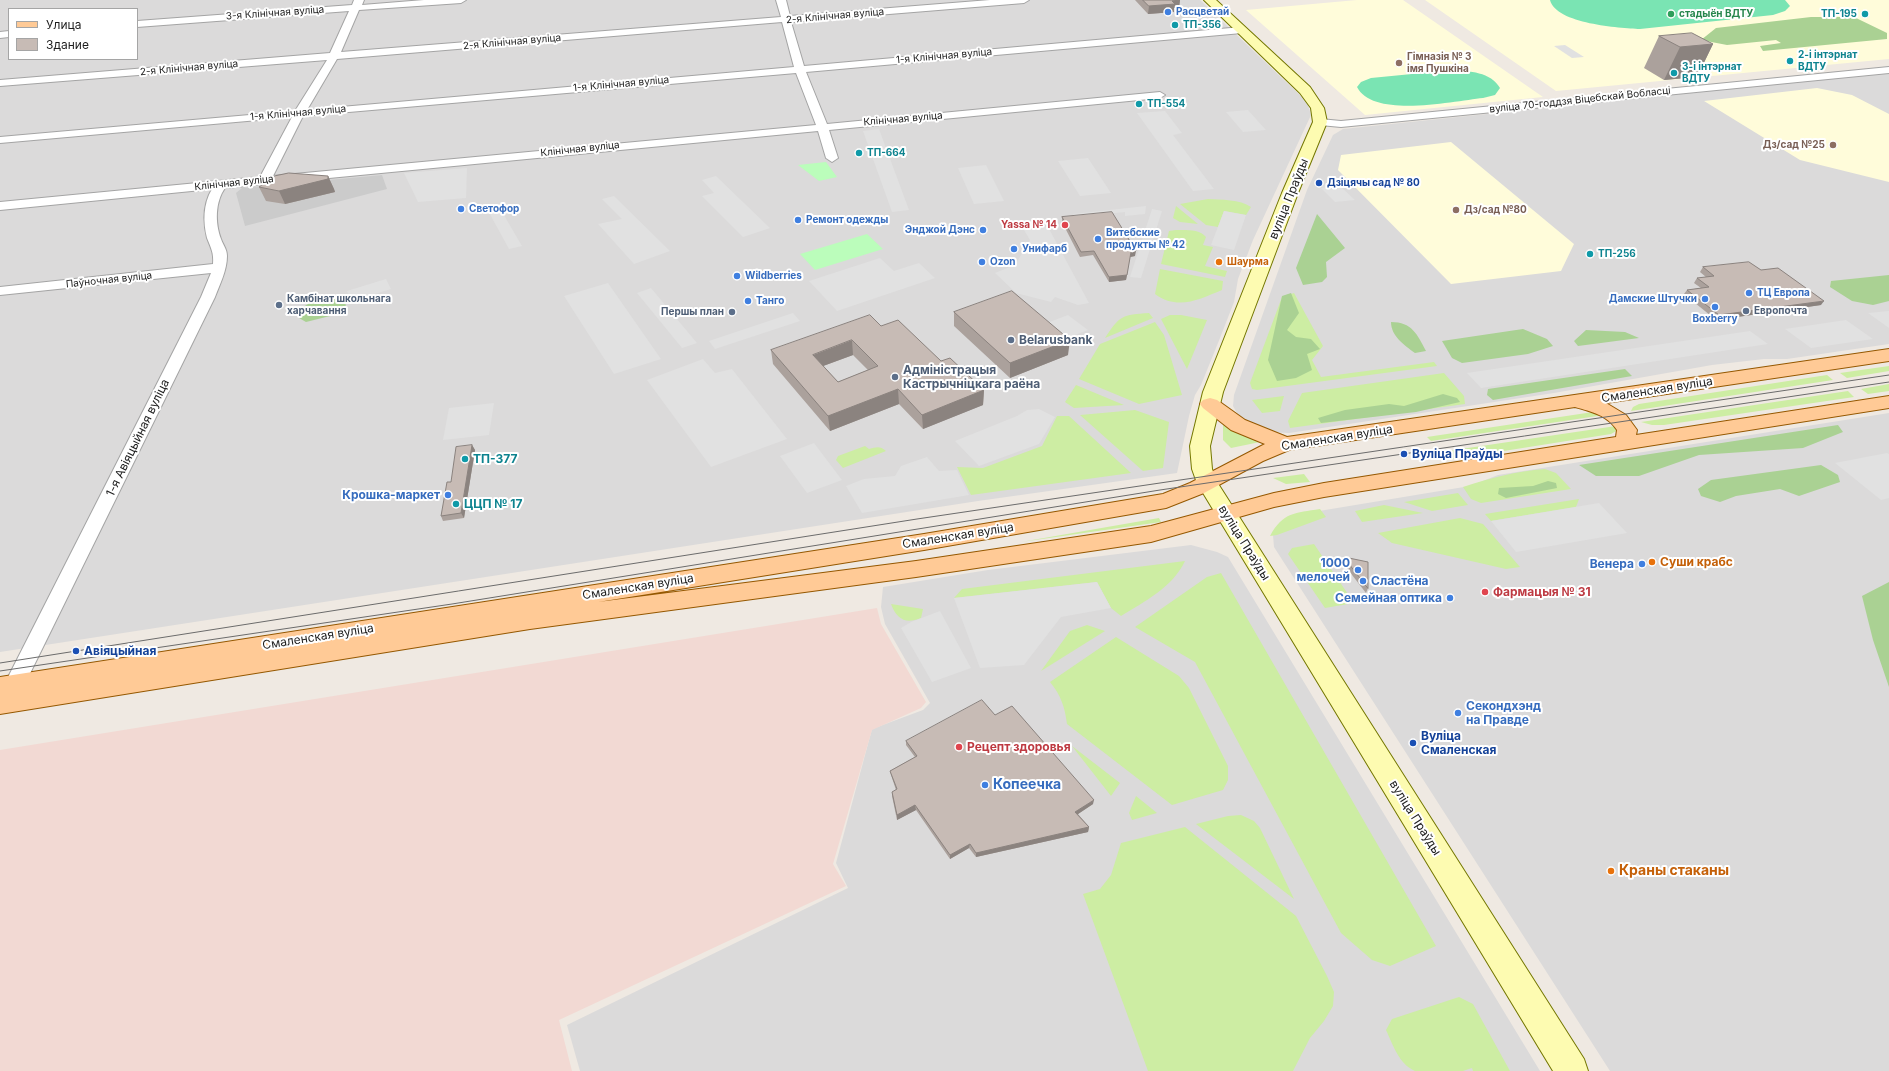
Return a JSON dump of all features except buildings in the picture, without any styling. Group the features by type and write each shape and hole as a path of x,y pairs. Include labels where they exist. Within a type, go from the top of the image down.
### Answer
{"main road":[{"path":"1210,0 1305,90 1318,108 1320,122"},
{"name":"вуліца Праўды","path":"1320,122 1290,193 1215,386 1201,435 1200,450 1202,469 1207,483 1572,1071"},
{"name":"Смаленская вуліца","path":"5,694 1166,501 1188,494 1269,449 1286,444 1889,355"},
{"path":"1629,394 1623,402 1623,407 1629,417 1643,427 1672,436"},
{"path":"1577,402 1604,409 1619,419 1627,430 1625,440 1620,444"},
{"name":"Смаленская вуліца","path":"5,694 530,620 1041,551 1150,534 1274,500 1324,490 1889,402"},
{"path":"1210,404 1238,425 1264,437 1286,444"}],"street":[{"name":"3-я Клінічная вуліца","path":"138,24 357,4 461,0"},
{"path":"782,0 799,68 822,126 832,158"},
{"name":"2-я Клінічная вуліца","path":"0,83 1024,0"},
{"path":"265,180 300,112 334,56 357,4"},
{"name":"1-я Клінічная вуліца","path":"0,140 300,112 1242,30"},
{"name":"вуліца 70-годдзя Віцебскай Вобласці","path":"1320,122 1341,124 1889,70"},
{"name":"Клінічная вуліца","path":"0,206 822,126 1160,95"},
{"name":"1-я Авіяцыйная вуліца","path":"5,694 205,304 218,268 220,252 214,237 211,202 214,194 221,185"},
{"name":"Паўночная вуліца","path":"0,292 218,268"}],"shaded area":[{"path":"0,0 1200,0 1303,98 1308,105 1311,115 1253,240 1238,279 1234,302 1201,385 1195,395 1177,473 978,501 0,652"},
{"name":"Гімназія № 3 імя Пушкіна","path":"1357,0 1403,0 1543,97 1365,115 1246,10"},
{"path":"1425,0 1889,0 1889,59 1556,91"},
{"path":"1565,45 1584,57 1572,58 1554,46"},
{"path":"1889,72 1889,344 1787,359 1764,359 1712,365 1554,393 1289,433 1268,432 1249,425 1238,415 1233,406 1234,395 1307,190 1333,135 1343,129"},
{"name":"Дз/сад №25","path":"1817,88 1852,95 1889,114 1889,182 1800,160 1704,101"},
{"path":"1248,110 1266,130 1243,132 1226,112"},
{"path":"1165,111 1182,133 1173,135 1214,189 1193,191 1137,113"},
{"path":"879,129 909,210 892,212 863,131"},
{"name":"Дз/сад №80","path":"1451,142 1574,244 1561,271 1451,284 1338,170 1341,155"},
{"path":"1088,158 1111,193 1080,196 1058,161"},
{"path":"986,165 1004,201 974,204 958,168"},
{"path":"467,168 466,198 418,202 404,173"},
{"path":"382,175 387,189 245,226 236,193 242,188"},
{"path":"716,176 770,228 743,237 702,196 714,193 702,180"},
{"path":"1340,186 1355,200 1335,202 1321,188"},
{"path":"614,196 670,251 634,264 598,224 622,219 602,199"},
{"path":"498,205 522,246 509,249 486,207"},
{"path":"1146,206 1145,214 1125,216 1125,212 1075,217 1073,214"},
{"path":"1152,209 1162,211 1141,278 1130,277"},
{"path":"1224,211 1246,215 1234,250 1211,245"},
{"path":"1048,227 1089,303 1078,305 1055,297 1051,302 1016,293 995,273 1015,265 1030,240 1024,230"},
{"path":"880,258 894,271 919,263 935,278 837,311 809,281"},
{"path":"386,279 391,289 352,301 347,291"},
{"path":"608,283 661,359 614,374 564,296"},
{"path":"651,288 697,343 682,348 637,293"},
{"path":"1889,311 1889,328 1868,313"},
{"path":"793,313 800,321 715,349 709,341"},
{"path":"1068,315 1088,330 1067,338 1047,323"},
{"path":"1846,320 1873,339 1811,348 1785,329"},
{"path":"1750,331 1768,344 1481,388 1467,373"},
{"path":"703,359 715,373 732,369 787,439 711,467 647,380"},
{"path":"494,403 489,435 443,440 449,408"},
{"path":"1039,409 1055,417 1039,444 979,466 955,441 1017,416 1027,410"},
{"path":"1889,413 1889,1071 1610,1071 1274,547 1273,535 1295,515 1470,486 1498,475"},
{"path":"814,443 842,480 807,493 780,456"},
{"path":"1887,453 1889,454 1889,498 1881,500 1835,463"},
{"path":"927,457 939,471 957,470 969,495 862,513 846,486 864,479 895,476 901,466"},
{"path":"1599,503 1627,533 1516,552 1491,521"},
{"path":"1191,545 1217,552 1228,557 1540,1071 580,1071 567,1025 848,888 836,863 872,729 923,710 930,703 885,624 881,607 883,587 988,570"},
{"path":"1097,582 1111,608 1061,617 1024,665 980,668 954,598"},
{"path":"877,608 881,624 926,702 921,708 872,730 833,864 846,886 559,1020 572,1071 0,1071 0,750"},
{"path":"940,611 971,668 932,682 901,628 911,622"}],"green space":[{"name":"стадыён ВДТУ","path":"1550,0 1785,0 1790,6 1785,11 1773,15 1640,29 1604,26 1576,19 1564,15 1555,8"},
{"path":"1811,17 1854,17 1887,33 1887,39 1763,51 1760,46 1781,43 1776,40 1727,45 1701,40 1716,28"},
{"path":"1453,70 1479,73 1491,79 1500,88 1495,95 1483,98 1415,106 1379,103 1366,97 1357,87 1361,82 1371,78"},
{"path":"826,162 837,177 819,181 798,165"},
{"path":"1208,199 1236,201 1247,204 1251,207 1246,215 1224,211 1218,227 1206,225 1180,204"},
{"path":"1176,206 1198,224 1180,222 1173,218"},
{"path":"1317,214 1345,248 1326,262 1327,277 1322,282 1303,285 1296,268"},
{"path":"1192,230 1203,234 1206,237 1203,245 1213,247 1205,266 1227,271 1225,277 1161,264 1169,231"},
{"path":"867,234 883,249 815,270 800,254"},
{"path":"1160,269 1223,281 1222,290 1189,302 1172,302 1155,294"},
{"path":"1889,275 1889,301 1873,305 1852,301 1830,287 1831,281"},
{"path":"1291,293 1299,313 1287,330 1296,337 1311,339 1320,349 1307,354 1312,370 1296,378 1277,381 1268,360 1282,296"},
{"path":"1294,293 1323,346 1312,360 1321,377 1434,362 1437,366 1257,390 1252,389 1250,383 1282,297"},
{"path":"336,297 345,299 346,308 342,313 306,322 299,318 298,311 311,302"},
{"path":"1149,313 1153,318 1105,338 1114,325 1122,318"},
{"path":"1170,315 1181,315 1207,320 1187,369 1161,319"},
{"path":"1155,322 1164,335 1182,395 1139,404 1079,379 1100,344"},
{"path":"1391,322 1404,324 1413,330 1417,334 1426,351 1415,353 1407,347 1393,332"},
{"path":"1523,329 1547,339 1553,346 1528,354 1462,363 1452,358 1442,341"},
{"path":"1586,330 1625,332 1639,338 1578,346 1574,341"},
{"path":"1889,366 1889,371 1847,378 1840,373"},
{"path":"1625,369 1632,376 1493,400 1487,395 1488,389"},
{"path":"1444,373 1464,396 1465,404 1290,428 1288,421 1302,393"},
{"path":"1827,375 1833,380 1631,411 1633,407 1639,404"},
{"path":"1889,384 1889,391 1868,394 1861,389"},
{"path":"1076,385 1124,405 1074,408 1065,402"},
{"path":"1848,391 1854,397 1664,425 1652,425 1641,422"},
{"path":"1443,394 1457,398 1460,402 1416,412 1321,423 1318,418 1345,410 1389,404 1404,406"},
{"path":"1284,396 1280,411 1262,413 1252,400"},
{"path":"1135,410 1169,422 1163,468 1143,471 1080,415"},
{"path":"1593,412 1604,415 1431,441 1427,437"},
{"path":"1057,416 1069,416 1131,473 971,495 957,467 983,468 1042,446"},
{"path":"1223,423 1238,433 1260,442 1231,448 1223,440"},
{"path":"1838,425 1843,432 1803,448 1699,455 1639,476 1596,476 1579,465"},
{"path":"1616,426 1618,430 1611,434 1447,460 1441,452"},
{"path":"865,446 869,449 878,447 886,451 843,468 836,460 838,456"},
{"path":"1821,465 1838,475 1840,482 1799,496 1780,489 1736,496 1720,502 1701,496 1698,489 1711,480"},
{"path":"1545,469 1556,473 1571,489 1481,503 1471,499 1463,487 1503,475"},
{"path":"1304,474 1310,482 1286,484 1273,478"},
{"path":"1548,481 1556,483 1557,488 1506,498 1498,494 1499,488 1533,486"},
{"path":"1458,493 1468,505 1432,511 1404,502"},
{"path":"1579,499 1576,507 1491,521 1485,514"},
{"path":"1384,505 1423,513 1362,522 1355,511"},
{"path":"1320,509 1326,517 1277,535 1270,536 1280,522 1290,515"},
{"path":"1159,518 1161,522 1021,542"},
{"path":"1460,518 1483,524 1520,567 1506,569 1392,543 1378,533"},
{"path":"1314,544 1354,603 1325,608 1288,554 1292,548"},
{"path":"1185,561 1173,579 1157,593 1121,616 1111,608 1097,582 954,598 962,589"},
{"path":"1221,573 1436,946 1390,966 1372,960 1341,933 1195,662 1135,627 1207,577"},
{"path":"1889,582 1889,687 1873,640 1862,596"},
{"path":"891,604 923,609 921,618 911,621 903,619 896,614"},
{"path":"1087,625 1105,631 1041,671 1070,631"},
{"path":"1116,637 1179,676 1189,688 1228,766 1228,780 1223,790 1172,805 1067,724 1062,702 1050,682"},
{"path":"1072,746 1120,783 1111,796"},
{"path":"1136,796 1157,813 1132,820 1129,813"},
{"path":"1241,815 1254,821 1260,828 1294,899 1196,824 1228,816"},
{"path":"1185,827 1296,916 1327,976 1334,992 1333,1006 1324,1021 1310,1038 1293,1071 1148,1071 1083,894 1100,889 1111,875 1121,843"},
{"path":"1459,997 1473,1004 1510,1071 1473,1071 1472,1068 1463,1071 1415,1071 1409,1068 1401,1059 1386,1030 1392,1019"}],"tram line":[{"path":"0,663 917,519 1889,375"},
{"path":"0,671 452,604 1160,490 1889,382"}],"place":[{"name":"Расцветай","path":"1168,12"},
{"name":"стадыён ВДТУ","path":"1671,14"},
{"name":"ТП-195","path":"1865,14"},
{"name":"ТП-356","path":"1175,25"},
{"name":"2-і інтэрнат ВДТУ","path":"1790,61"},
{"name":"Гімназія № 3 імя Пушкіна","path":"1399,63"},
{"name":"3-і інтэрнат ВДТУ","path":"1674,73"},
{"name":"ТП-554","path":"1139,104"},
{"name":"Дз/сад №25","path":"1833,145"},
{"name":"ТП-664","path":"859,153"},
{"name":"Дзіцячы сад № 80","path":"1319,183"},
{"name":"Светофор","path":"461,209"},
{"name":"Дз/сад №80","path":"1456,210"},
{"name":"Ремонт одежды","path":"798,220"},
{"name":"Yassa № 14","path":"1065,225"},
{"name":"Энджой Дэнс","path":"983,230"},
{"name":"Витебские продукты № 42","path":"1098,239"},
{"name":"Унифарб","path":"1014,249"},
{"name":"ТП-256","path":"1590,254"},
{"name":"Ozon","path":"982,262"},
{"name":"Шаурма","path":"1219,262"},
{"name":"Wildberries","path":"737,276"},
{"name":"ТЦ Европа","path":"1749,293"},
{"name":"Дамские Штучки","path":"1705,299"},
{"name":"Танго","path":"748,301"},
{"name":"Камбінат школьнага харчавання","path":"279,305"},
{"name":"Boxberry","path":"1715,307"},
{"name":"Европочта","path":"1746,311"},
{"name":"Першы план","path":"732,312"},
{"name":"Belarusbank","path":"1011,340"},
{"name":"Адміністрацыя Кастрычніцкага раёна","path":"895,377"},
{"name":"Вуліца Праўды","path":"1404,454"},
{"name":"ТП-377","path":"465,459"},
{"name":"Крошка-маркет","path":"448,495"},
{"name":"ЦЦП № 17","path":"456,504"},
{"name":"Суши крабс","path":"1652,562"},
{"name":"Венера","path":"1642,564"},
{"name":"1000 мелочей","path":"1358,570"},
{"name":"Сластёна","path":"1363,581"},
{"name":"Фармацыя № 31","path":"1485,592"},
{"name":"Семейная оптика","path":"1450,598"},
{"name":"Авіяцыйная","path":"76,651"},
{"name":"Секондхэнд на Правде","path":"1458,713"},
{"name":"Вуліца Смаленская","path":"1413,743"},
{"name":"Рецепт здоровья","path":"959,747"},
{"name":"Копеечка","path":"985,785"},
{"name":"Краны стаканы","path":"1611,871"}]}
